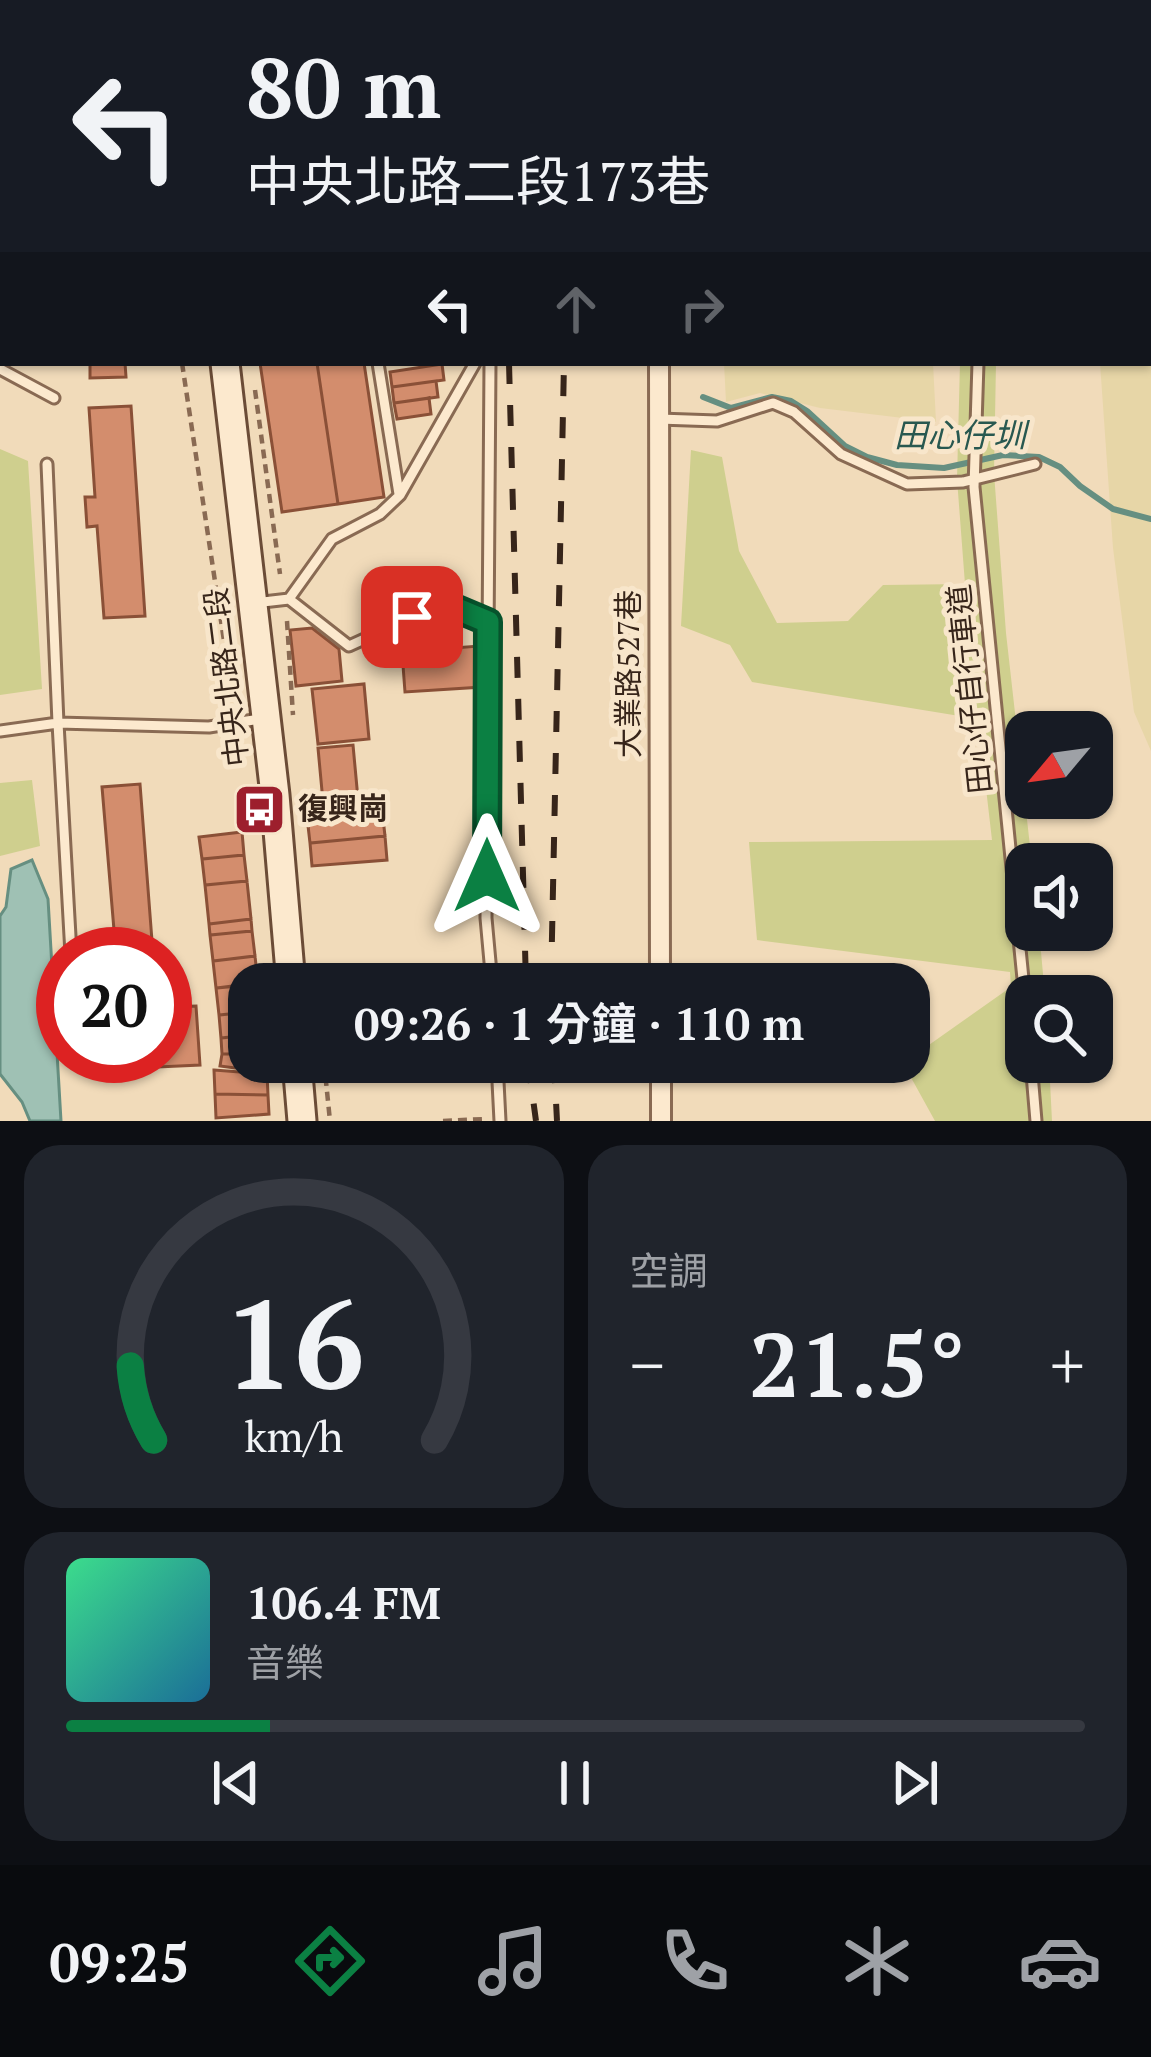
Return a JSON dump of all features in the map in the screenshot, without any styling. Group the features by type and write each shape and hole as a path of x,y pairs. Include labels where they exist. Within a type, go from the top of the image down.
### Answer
{"street":[{"name":"中央北路二段","path":"225,366 288,963"},
{"name":"大業路527巷","path":"659,366 660,963"},
{"path":"299,1083 302,1121"},
{"path":"661,1083 661,1121"}],"lane":[{"path":"378,366 400,495"},
{"path":"289,599 332,539 380,514 400,495 473,366"},
{"path":"490,366 490,963"},
{"name":"田心仔自行車道","path":"978,366 974,479 1023,975"},
{"path":"0,370 54,398"},
{"path":"658,419 717,421 773,403 794,412 842,454 907,484 963,482 1035,464"},
{"path":"47,464 69,927"},
{"path":"252,604 289,599 349,646 443,603 488,622"},
{"path":"0,731 58,723 209,727 265,718"},
{"path":"497,1083 500,1120"},
{"path":"1032,1083 1036,1121"}],"path":[{"path":"182,366 236,722"},
{"path":"254,386 280,574"},
{"path":"326,1083 330,1121"},
{"path":"443,1121 500,1120"}],"shaded area":[{"path":"724,366 933,366 936,422 820,408 760,393 726,402"},
{"path":"1100,366 1151,366 1151,751 1134,712 1113,548"},
{"path":"32,860 48,899 50,927 36,927 36,1083 59,1083 61,1121 30,1121 0,1074 0,916 6,907 11,869"}],"green space":[{"path":"960,366 996,366 994,473 1015,711 1005,711 1005,819 1027,819 1030,843 1005,843 1005,951 1041,951 1043,975 1010,975 757,940 749,842 992,840 978,719 752,682 730,645 681,626 691,450 722,457 739,551 777,623 848,621 883,585 965,584 957,479"},
{"path":"0,449 28,461 42,689 0,695"},
{"path":"32,780 40,846 0,856 0,783"},
{"path":"1005,991 1005,1083 1050,1083 1052,1121 935,1121 914,1083 930,1083 930,1044"}],"building":[{"path":"90,366 125,366 126,377 90,378"},
{"path":"260,366 317,366 338,504 282,512"},
{"path":"317,366 364,366 384,497 338,504"},
{"path":"442,366 444,380 392,387 390,372"},
{"path":"436,381 438,397 394,403 392,387"},
{"path":"429,398 431,414 397,419 394,403"},
{"path":"131,406 145,616 104,618 97,526 87,527 85,497 95,497 89,408"},
{"path":"393,576 419,589 405,617 379,604"},
{"path":"312,628 339,649 342,681 296,686 290,630"},
{"path":"479,646 482,687 405,692 402,652"},
{"path":"364,684 369,739 318,744 312,689"},
{"path":"353,745 358,799 323,802 318,748"},
{"path":"140,784 151,927 114,927 102,787"},
{"path":"381,801 385,836 310,843 306,808"},
{"path":"242,832 244,855 202,859 199,837"},
{"path":"385,836 387,860 312,866 310,843"},
{"path":"244,855 247,881 205,885 202,859"},
{"path":"247,881 251,919 209,924 205,885"},
{"path":"251,919 252,931 210,935 209,924"},
{"path":"252,931 255,956 213,961 210,935"},
{"path":"255,956 256,963 228,963 228,987 216,988 213,961"},
{"path":"228,987 228,1014 219,1015 216,988"},
{"path":"192,1006 196,1006 200,1065 192,1065"},
{"path":"228,1014 228,1037 221,1038 219,1015"},
{"path":"228,1037 228,1054 222,1054 221,1038"},
{"path":"214,1070 228,1071 228,1083 267,1083 268,1095 215,1094"},
{"path":"215,1094 268,1095 269,1114 216,1118"}],"waterway":[{"name":"田心仔圳","path":"703,397 731,408 772,397 791,401 845,446 897,465 944,468 1003,455 1039,457 1060,467 1113,509 1151,519"}],"railway":[{"path":"509,366 525,963"},
{"path":"551,963 564,366"},
{"path":"531,1083 536,1121"},
{"path":"555,1083 557,1121"}],"place":[{"name":"復興崗","path":"259,809"}],"route":[{"path":"412,617 443,603 488,622 487,876"}]}
